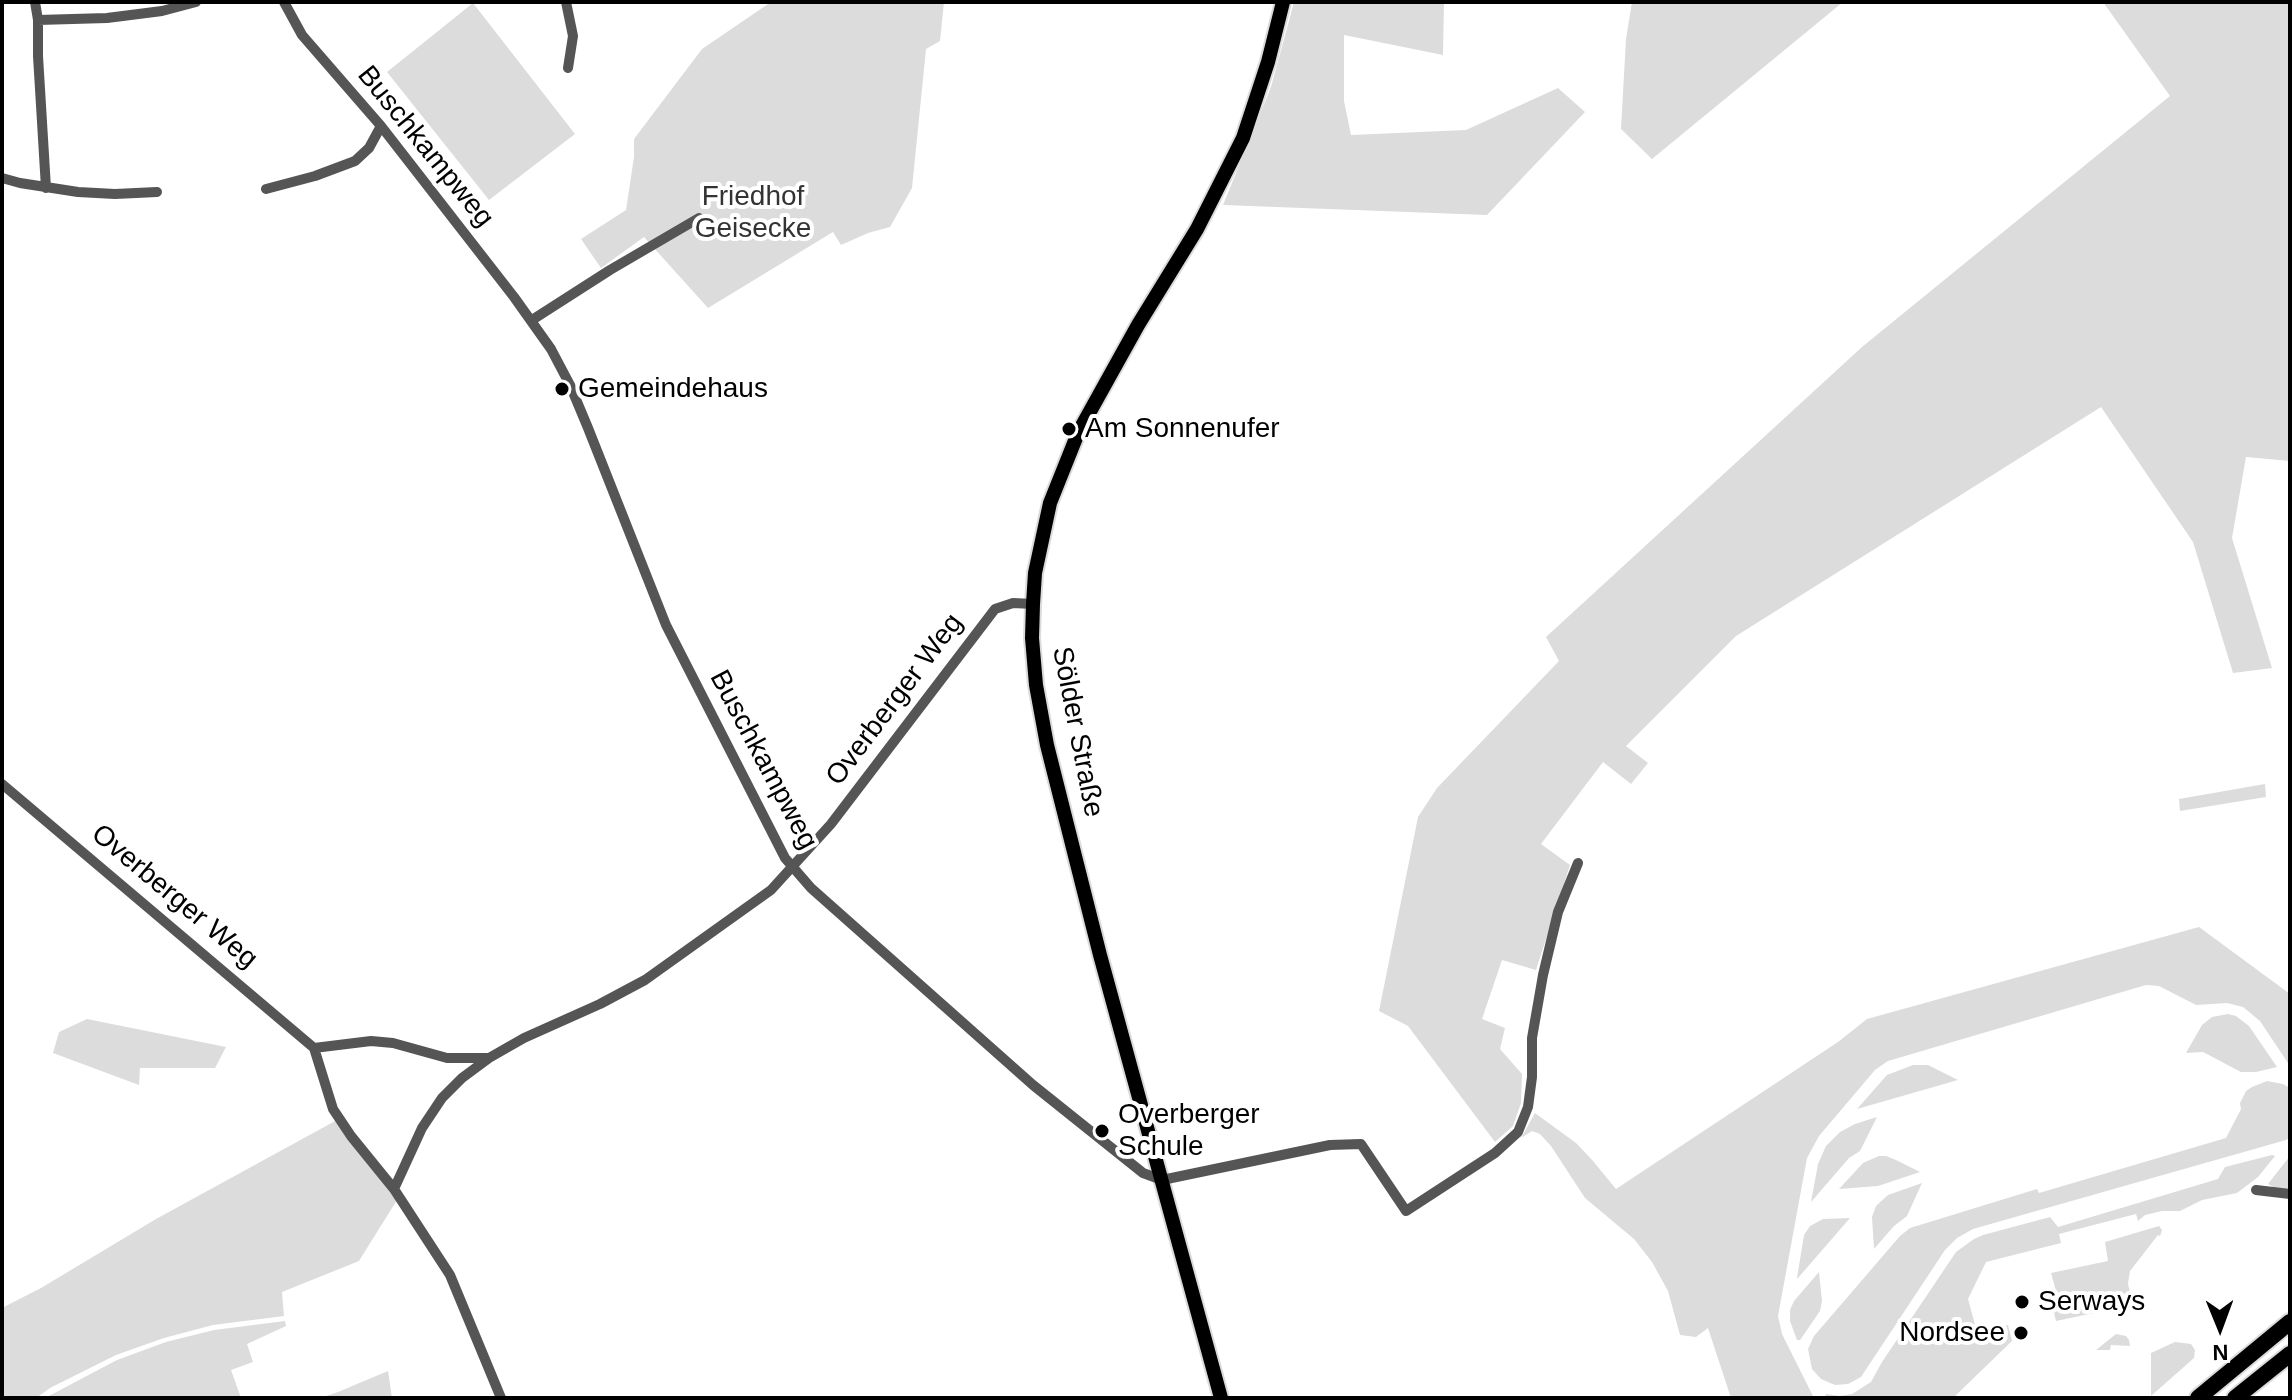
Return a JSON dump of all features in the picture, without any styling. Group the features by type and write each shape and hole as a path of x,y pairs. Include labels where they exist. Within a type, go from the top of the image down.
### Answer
{"highway":[{"path":"2198,1398 2290,1322"},
{"path":"2235,1398 2290,1354"}],"main road":[{"name":"Sölder Straße","path":"1221,1398 1100,955 1047,745 1036,685 1033,604 1035,573 1050,503 1078,433 1138,325 1197,229 1243,138 1268,62 1283,2"}],"street":[{"path":"35,2 46,188"},
{"path":"38,20 107,18 196,2"},
{"name":"Buschkampweg","path":"284,2 313,48 381,126 532,320 570,385 666,625 791,867 1033,1085 1135,1168 1162,1180"},
{"path":"566,2 573,36 568,68"},
{"path":"266,189 355,161 369,148 381,126"},
{"path":"2,178 46,188 115,194 157,192"},
{"path":"532,320 699,218"},
{"name":"Overberger Weg","path":"394,1189 422,1128 442,1098 462,1078 524,1038 645,980 771,890 831,824 995,609 1013,603 1033,604"},
{"name":"Overberger Weg","path":"2,784 314,1048 371,1041 393,1043 447,1058 489,1058"},
{"path":"1162,1180 1330,1145 1361,1144 1406,1211 1495,1153 1518,1132 1528,1107 1532,1038 1543,975 1558,912 1578,863"},
{"path":"314,1048 333,1109 394,1189 450,1275 501,1398"},
{"path":"2256,1190 2290,1194"}],"green space":[{"name":"Friedhof Geisecke","path":"771,2 944,2 940,41 926,49 912,188 890,227 841,245 833,232 708,308 644,237 601,268 581,239 626,210 634,139 702,49"},
{"path":"1294,2 1444,2 1443,55 1344,35 1344,101 1351,135 1466,130 1558,88 1585,112 1487,215 1223,205 1271,87"},
{"path":"1632,2 1843,2 1652,159 1621,129 1626,39"},
{"path":"2103,2 2290,2 2290,461 2246,457 2232,538 2272,668 2233,673 2193,542 2101,407 1736,636 1626,746 1648,763 1631,784 1603,762 1541,844 1570,865 1536,970 1502,960 1482,1019 1505,1028 1500,1049 1522,1074 1521,1103 1513,1126 1495,1142 1408,1026 1379,1011 1418,817 1437,788 1559,661 1546,637 1862,347 2170,96"},
{"path":"473,3 575,134 489,200 387,72"},
{"path":"2265,784 2266,797 2180,811 2179,799"},
{"path":"2199,927 2290,994 2290,1066 2260,1021 2243,1007 2227,1003 2196,1005 2159,986 2146,985 1888,1061 1875,1070 1819,1136 1807,1158 1778,1316 1782,1334 1814,1398 1731,1398 1708,1328 1696,1337 1680,1335 1668,1291 1652,1262 1634,1239 1585,1198 1540,1134 1532,1131 1521,1138 1535,1113 1576,1143 1616,1189 1838,1042 1867,1019"},
{"path":"2228,1014 2249,1026 2277,1067 2241,1072 2203,1052 2186,1053 2202,1025 2212,1017"},
{"path":"87,1019 226,1047 215,1068 140,1068 139,1085 53,1053 59,1032"},
{"path":"1913,1065 1928,1065 1958,1080 1857,1109 1887,1075"},
{"path":"2267,1081 2290,1088 2290,1137 2286,1140 1973,1229 1945,1250 1861,1377 1848,1384 1835,1385 1821,1379 1812,1369 1808,1349 1814,1336 1910,1228 2037,1189 2039,1193 2226,1138 2241,1109 2240,1103 2246,1091"},
{"path":"1877,1117 1860,1151 1849,1158 1811,1202 1818,1164 1826,1146 1840,1132"},
{"path":"337,1120 397,1200 359,1261 282,1292 284,1316 213,1325 164,1338 116,1355 36,1398 2,1398 2,1308"},
{"path":"1886,1156 1920,1172 1878,1186 1839,1189 1863,1163"},
{"path":"2275,1156 2258,1177 2237,1193 2202,1200 2180,1211 2145,1215 2138,1221 2136,1214 2059,1234 2061,1243 1986,1262 1968,1299 1977,1332 2008,1325 2012,1341 1953,1398 1827,1398 1825,1394 1852,1394 1871,1382 1956,1252 1974,1239 2050,1217 2058,1227 2218,1179 2225,1167"},
{"path":"2290,1156 2290,1190 2268,1184"},
{"path":"1922,1183 1907,1216 1874,1249 1872,1217 1876,1206 1888,1195"},
{"path":"1850,1218 1797,1278 1804,1235 1810,1226 1823,1219"},
{"path":"2159,1226 2162,1230 2160,1236 2130,1271 2129,1289 2137,1303 2130,1311 2108,1310 2056,1321 2049,1293 2056,1291 2051,1273 2108,1261 2105,1242"},
{"path":"1819,1272 1820,1311 1797,1340 1790,1321 1790,1310"},
{"path":"285,1321 286,1326 247,1344 253,1362 231,1370 241,1398 45,1398 117,1360 166,1342 214,1330"},
{"path":"2116,1334 2126,1336 2130,1346 2111,1345 2110,1350 2096,1350"},
{"path":"2175,1342 2191,1344 2195,1350 2194,1358 2151,1396 2151,1353"},
{"path":"388,1371 392,1398 320,1398 338,1392"}],"place":[{"name":"Gemeindehaus","path":"562,389"},
{"name":"Am Sonnenufer","path":"1069,429"},
{"name":"Overberger Schule","path":"1102,1131"},
{"name":"Serways","path":"2022,1302"},
{"name":"Nordsee","path":"2021,1333"}]}
